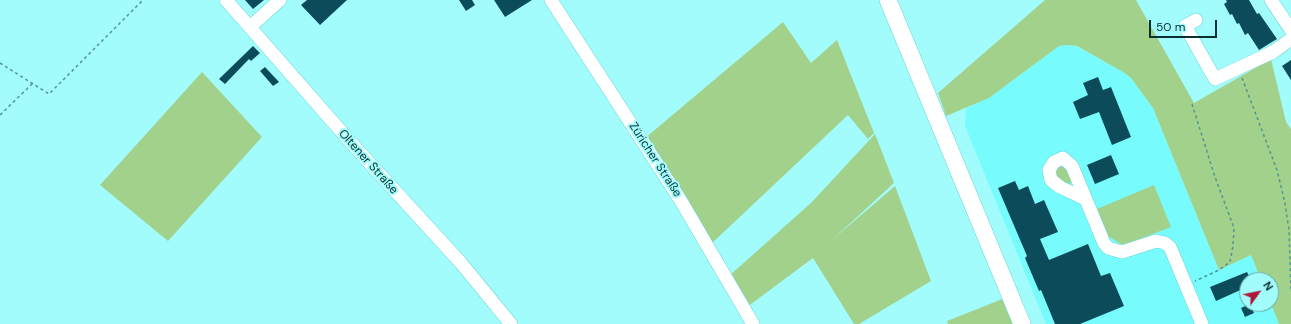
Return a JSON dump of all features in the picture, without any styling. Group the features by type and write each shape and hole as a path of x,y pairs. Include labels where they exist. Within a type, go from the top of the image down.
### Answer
{"main road":[{"path":"888,0 1022,324"}],"street":[{"name":"Oltener Straße","path":"226,0 354,146 461,263 511,324"},
{"path":"250,27 280,0"},
{"name":"Züricher Straße","path":"551,0 681,201 753,324"},
{"path":"1271,0 1291,30"},
{"path":"1196,20 1185,26 1203,44 1214,65 1215,79 1273,52 1291,39"},
{"path":"1085,199 1104,243 1108,248 1122,252 1156,241 1165,243 1173,253 1202,324"}],"path":[{"path":"0,62 49,94 143,0"},
{"path":"1238,69 1277,170 1285,203 1289,230 1291,290"},
{"path":"0,116 32,84"},
{"path":"1186,285 1219,270 1230,262 1234,228 1215,177 1192,104"}],"shaded area":[{"path":"1059,46 1076,46 1131,78 1153,108 1219,270 1251,255 1258,272 1239,272 1239,312 1274,312 1279,324 1046,324 965,126 966,108 989,98"}],"green space":[{"path":"1045,0 1136,0 1194,103 1271,59 1286,122 1291,129 1291,324 1279,324 1274,312 1279,312 1279,272 1258,272 1251,255 1219,270 1153,108 1131,78 1123,72 1077,46 1059,46 989,98 946,116 938,93"},
{"path":"783,22 811,63 837,40 874,133 868,139 848,115 710,245 644,139"},
{"path":"202,72 262,137 168,241 100,185"},
{"path":"875,134 894,183 832,240 895,186 931,281 859,324 854,324 813,258 747,307 729,276 812,202"},
{"path":"1061,165 1066,169 1071,181 1070,184 1057,179 1054,169"},
{"path":"1154,185 1171,227 1126,244 1121,244 1108,236 1097,209"},
{"path":"1005,298 1016,324 948,324 947,321"}],"building":[{"path":"245,0 264,0 253,9"},
{"path":"307,0 347,0 320,25 301,5"},
{"path":"459,0 472,0 475,5 466,11"},
{"path":"494,0 532,0 505,17"},
{"path":"1226,0 1249,0 1257,14 1259,13 1277,39 1259,50 1248,33 1245,35 1239,23 1237,24 1232,14 1230,15 1224,4 1227,2"},
{"path":"253,46 260,53 251,61 249,59 225,84 219,79"},
{"path":"1291,60 1291,80 1282,66"},
{"path":"265,67 279,82 273,86 260,71"},
{"path":"1098,77 1103,90 1111,87 1131,137 1112,145 1099,112 1080,119 1073,102 1088,95 1083,83"},
{"path":"1111,155 1119,174 1095,184 1087,165"},
{"path":"1015,181 1019,190 1028,186 1035,204 1044,200 1058,232 1040,239 1049,260 1088,244 1101,276 1110,273 1124,306 1080,324 1055,324 1041,290 1039,291 1025,258 1027,256 998,188"},
{"path":"1239,275 1239,291 1216,301 1210,287"},
{"path":"1243,312 1254,312 1254,313 1245,317"}]}
